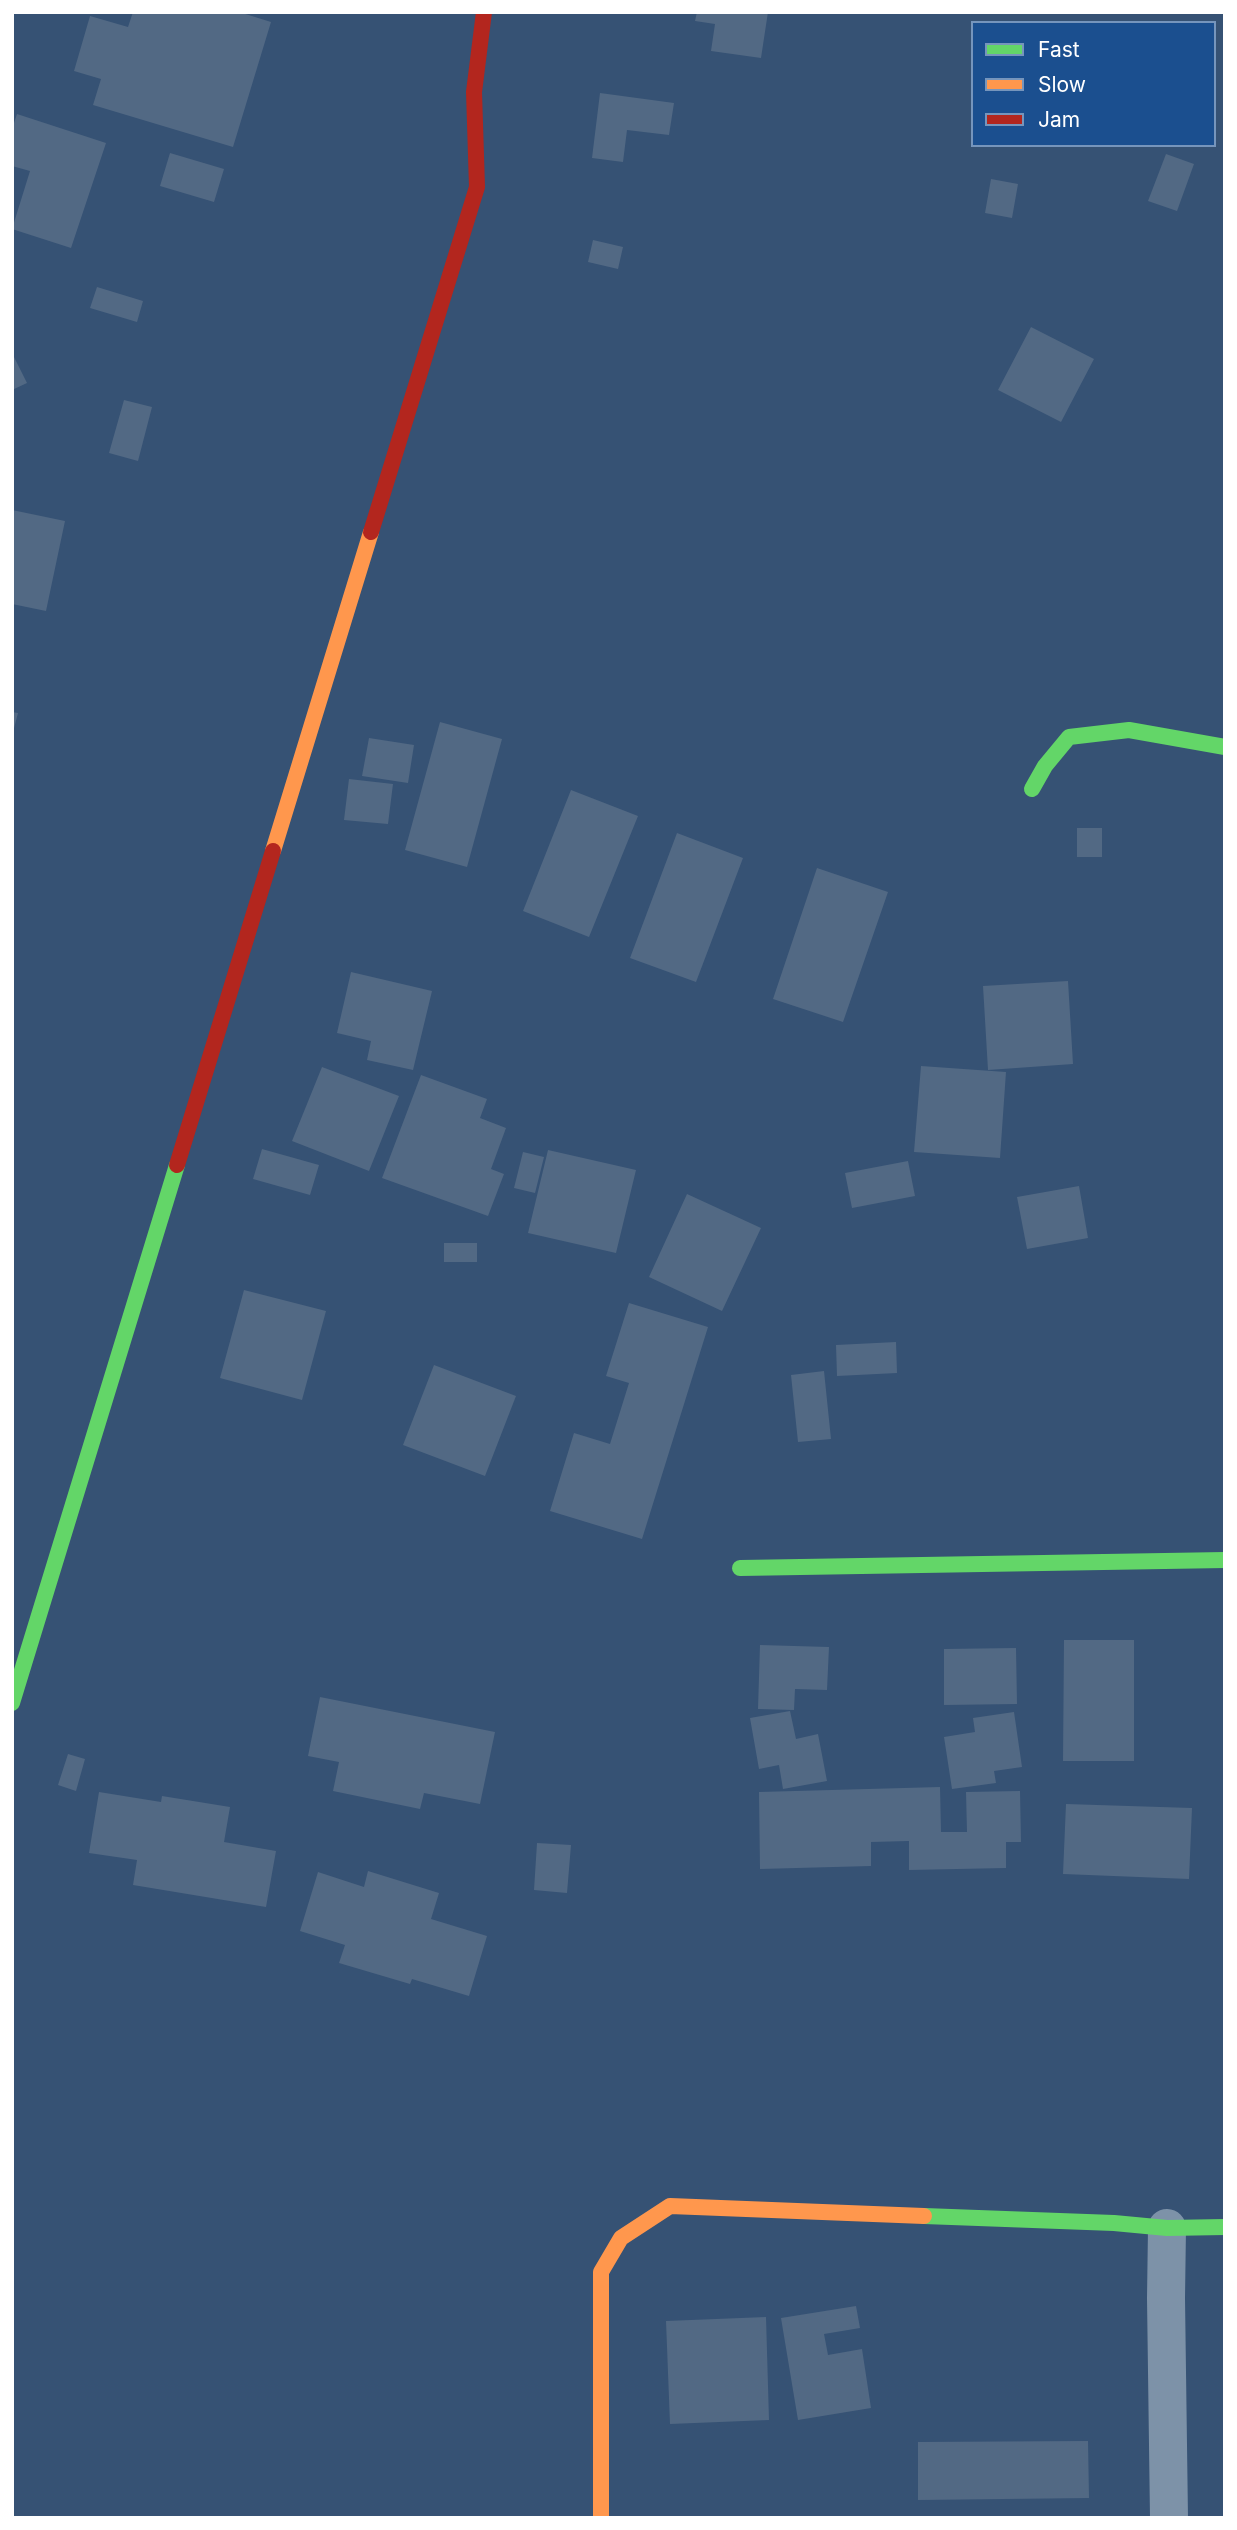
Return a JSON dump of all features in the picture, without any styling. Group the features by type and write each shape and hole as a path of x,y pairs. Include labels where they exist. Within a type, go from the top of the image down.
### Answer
{"street":[{"path":"12,1703 477,187 474,92 484,12"},
{"path":"1032,789 1045,766 1069,737 1129,730 1225,747"},
{"path":"740,1568 1225,1560"},
{"path":"601,2518 601,2272 621,2238 670,2206 1114,2222 1167,2228 1225,2227"},
{"path":"1167,2228 1169,2518"}],"building":[{"path":"133,12 239,12 271,22 233,147 93,105 101,79 74,71 90,16 128,27"},
{"path":"697,12 768,12 761,58 711,51 715,24 695,21"},
{"path":"600,93 674,103 669,135 627,130 623,162 592,158"},
{"path":"17,114 106,143 71,248 12,229 30,171 12,166 12,129"},
{"path":"170,153 224,169 214,202 160,186"},
{"path":"1166,154 1194,164 1177,211 1148,201"},
{"path":"991,179 1018,184 1012,218 985,213"},
{"path":"593,240 623,247 618,269 588,262"},
{"path":"97,287 143,301 137,322 90,308"},
{"path":"1031,327 1094,359 1061,422 998,390"},
{"path":"12,353 27,383 12,390"},
{"path":"124,400 152,407 138,461 109,453"},
{"path":"12,510 65,521 46,611 12,604"},
{"path":"12,712 18,713 13,732 12,732"},
{"path":"440,722 502,739 467,867 405,850"},
{"path":"369,738 414,745 408,783 362,776"},
{"path":"349,779 393,784 388,824 344,820"},
{"path":"571,790 638,816 589,937 523,911"},
{"path":"1077,828 1102,828 1102,857 1077,857"},
{"path":"677,833 743,858 696,982 630,958"},
{"path":"817,868 888,892 843,1022 773,999"},
{"path":"351,972 432,991 413,1070 367,1060 371,1041 337,1033"},
{"path":"1068,981 1073,1064 988,1070 983,986"},
{"path":"921,1066 1006,1072 1000,1158 914,1152"},
{"path":"322,1067 399,1096 369,1171 292,1141"},
{"path":"421,1075 487,1099 480,1118 506,1128 491,1169 504,1174 488,1216 382,1178"},
{"path":"262,1149 319,1165 310,1195 253,1179"},
{"path":"548,1150 636,1170 616,1253 528,1233"},
{"path":"523,1152 544,1157 535,1193 514,1188"},
{"path":"908,1161 915,1196 852,1208 845,1173"},
{"path":"1079,1186 1088,1238 1027,1249 1017,1197"},
{"path":"687,1194 761,1228 722,1311 649,1277"},
{"path":"444,1243 477,1243 477,1262 444,1262"},
{"path":"244,1290 326,1311 302,1400 220,1378"},
{"path":"629,1303 708,1327 642,1539 550,1511 574,1433 610,1444 629,1383 606,1376"},
{"path":"896,1342 897,1373 837,1376 836,1345"},
{"path":"434,1365 516,1396 485,1476 403,1445"},
{"path":"824,1371 831,1439 798,1442 791,1375"},
{"path":"1064,1640 1134,1640 1134,1761 1063,1761"},
{"path":"760,1645 829,1647 827,1690 795,1689 794,1710 758,1709"},
{"path":"1016,1648 1017,1704 944,1705 944,1649"},
{"path":"320,1697 495,1732 480,1804 424,1793 420,1809 333,1791 339,1762 308,1756"},
{"path":"790,1711 796,1739 818,1734 827,1781 783,1789 779,1765 759,1769 750,1718"},
{"path":"1014,1712 1022,1767 994,1771 996,1783 952,1789 944,1737 975,1732 973,1718"},
{"path":"68,1754 85,1759 76,1791 58,1785"},
{"path":"940,1787 941,1832 967,1832 966,1792 1020,1791 1021,1842 1006,1842 1006,1868 909,1870 909,1841 871,1842 871,1866 760,1869 759,1792"},
{"path":"99,1792 161,1802 162,1796 230,1807 224,1842 276,1851 266,1907 133,1885 137,1860 89,1853"},
{"path":"1066,1804 1192,1808 1189,1879 1063,1874"},
{"path":"537,1843 571,1845 567,1893 534,1890"},
{"path":"368,1871 439,1893 431,1919 487,1936 469,1996 412,1979 410,1984 339,1963 345,1945 300,1931 318,1872 364,1887"},
{"path":"856,2306 860,2328 824,2334 828,2355 862,2349 871,2408 798,2420 781,2318"},
{"path":"766,2317 769,2420 670,2424 666,2321"},
{"path":"1088,2441 1089,2498 918,2500 918,2442"}],"traffic: fast":[{"path":"1032,789 1045,766 1069,737 1129,730 1225,747"},
{"path":"12,1703 177,1165"},
{"path":"740,1568 1225,1560"},
{"path":"924,2216 1114,2223 1167,2228 1225,2227"}],"traffic: slow":[{"path":"273,851 371,532"},
{"path":"601,2518 601,2272 621,2238 670,2206 924,2216"}],"traffic: jam":[{"path":"371,532 477,187 474,92 484,12"},
{"path":"177,1165 273,851"}]}
